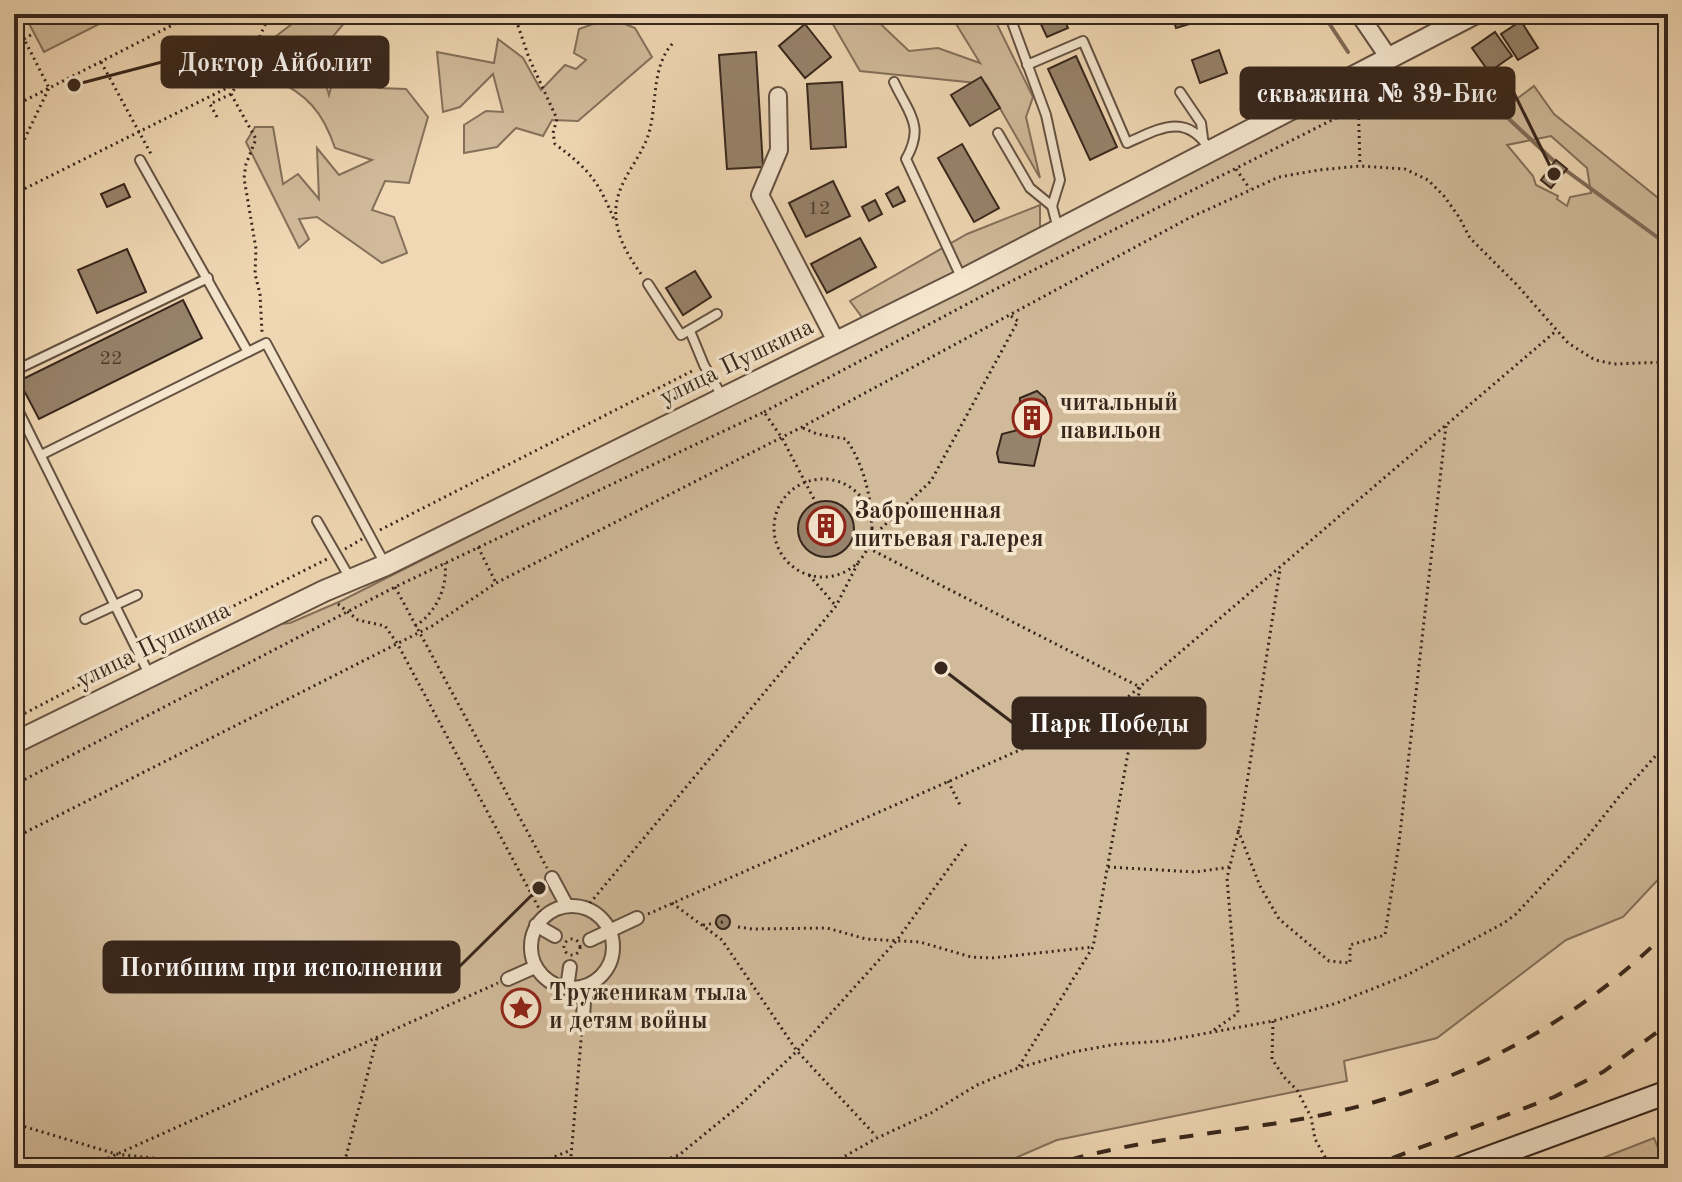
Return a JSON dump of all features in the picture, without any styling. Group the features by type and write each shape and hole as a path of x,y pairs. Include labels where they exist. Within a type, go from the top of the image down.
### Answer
{"main road":[{"path":"1461,1168 1668,1092"}],"street":[{"path":"1359,14 1387,59"},
{"name":"улица Пушкина","path":"14,743 324,591 386,565 837,343 1059,230 1207,145 1474,14"},
{"path":"778,96 779,150 760,195 837,343"},
{"path":"552,878 567,906"},
{"path":"567,906 586,908 601,917 611,931 614,942 610,964 596,981 567,988 549,981 535,967 531,946 540,921 567,906"},
{"path":"590,940 637,918"},
{"path":"540,921 555,936"},
{"path":"508,979 535,967"},
{"path":"567,988 570,967"},
{"path":"583,1017 585,986"}],"lane":[{"path":"1009,14 1046,115 1060,180 1052,206 1059,230"},
{"path":"1027,65 1083,41 1127,143 1168,125 1183,127 1207,145"},
{"path":"894,82 917,130 915,143 906,159 962,280"},
{"path":"1180,92 1201,123 1207,145"},
{"path":"998,133 1030,188 1052,206"},
{"path":"140,160 248,352"},
{"path":"14,371 208,278"},
{"path":"648,284 681,335 717,314"},
{"path":"690,331 723,399"},
{"path":"41,455 266,343 386,565"},
{"path":"14,403 150,676"},
{"path":"317,521 351,581"},
{"path":"85,619 137,595"}],"path":[{"path":"14,106 72,80 194,14"},
{"path":"217,117 210,104 231,94 239,82 270,14"},
{"path":"514,14 519,33 557,119 553,133 555,144 581,162 593,178 606,199 626,253 648,284"},
{"path":"14,29 24,39 49,88"},
{"path":"24,39 34,33"},
{"path":"617,227 616,208 621,185 650,131 662,58 674,42"},
{"path":"101,62 151,154"},
{"path":"1357,74 1360,166"},
{"path":"14,194 239,82"},
{"path":"14,161 49,88"},
{"path":"231,94 256,139 244,178 256,249 260,325 266,343"},
{"path":"14,785 395,587 764,412 988,293 1358,107"},
{"path":"14,838 418,633 496,583 782,438 1189,218 1279,177 1360,166 1405,169 1428,180 1459,217 1470,238 1568,343 1595,360 1614,364 1668,362"},
{"path":"1236,168 1250,189"},
{"path":"872,537 931,481 1018,321 1011,316"},
{"path":"637,918 1115,708 1556,331"},
{"path":"14,719 704,365"},
{"path":"764,412 782,438 816,503"},
{"path":"1238,830 1260,886 1279,919 1329,961 1350,963 1350,945 1385,935 1399,843 1446,426"},
{"path":"586,908 836,606 868,548 873,525 870,495 857,455 846,439 817,434 802,427"},
{"path":"836,606 808,574 793,566 781,553 775,537 775,520 786,497 806,482 829,479 850,486 866,503 873,525"},
{"path":"478,547 496,583"},
{"path":"868,548 1140,687"},
{"path":"415,626 434,609 444,582 445,563"},
{"path":"808,574 834,575 858,563"},
{"path":"1211,1032 1238,1013 1227,878 1238,830 1280,568"},
{"path":"395,587 552,878"},
{"path":"347,612 358,620 385,626 397,643 540,921"},
{"path":"1018,1068 1093,947 1140,687"},
{"path":"824,1168 877,1138 931,1113 977,1085 1018,1068 1087,1050 1164,1041 1273,1021 1337,1003 1407,975 1504,923 1584,841 1668,742"},
{"path":"948,781 960,805"},
{"path":"642,1168 679,1155 739,1106 797,1051 897,940 967,843"},
{"path":"1108,867 1195,872 1230,867"},
{"path":"672,903 722,940 797,1051 877,1138"},
{"path":"703,925 723,922"},
{"path":"738,927 827,928 866,939 920,942 971,957 992,958 1093,947"},
{"path":"574,939 580,944 580,950 575,955 568,954 565,944 574,939"},
{"path":"86,1168 508,979"},
{"path":"570,1168 583,1017"},
{"path":"1273,1021 1272,1059 1297,1090 1311,1117 1315,1139 1331,1168"},
{"path":"343,1168 377,1038"},
{"path":"14,1121 116,1154 223,1163 243,1168"},
{"path":"527,1168 572,1149"}],"shaded area":[{"path":"24,14 119,14 44,52"},
{"path":"305,14 352,14 317,55 329,95 341,49 376,48 368,72 378,88 406,89 428,117 409,183 385,181 372,210 394,217 407,253 382,263 317,217 299,219 309,239 299,248 246,142 255,127 273,127 283,184 298,174 319,199 317,148 339,175 372,160 335,148 325,124 312,106 295,91 272,78 271,40"},
{"path":"827,14 870,14 909,51 938,48 980,63 950,14 992,14 1033,97 1026,117 1040,178 986,84 860,71"},
{"path":"610,18 635,28 652,57 578,121 552,120 543,136 516,128 497,147 464,153 464,125 486,111 503,112 493,74 460,107 443,112 437,52 494,63 498,39 523,58 541,90 565,65 576,69 586,60 574,53 579,29"},
{"path":"1380,74 1471,99 1514,101 1534,86 1554,114 1668,206 1668,869 1623,917 1566,940 1437,1038 1344,1061 1347,1081 1057,1140 992,1168 14,1168 14,755 270,625 290,623 341,601","holes":["1551,136 1587,168 1591,193 1570,197 1567,206 1557,199 1558,196 1536,185 1533,176 1507,145"]},
{"path":"1040,205 1040,228 864,320 850,301 967,234"},
{"path":"1654,1138 1666,1168 1577,1168"}],"building":[{"path":"1062,14 1068,28 1047,37 1037,16"},
{"path":"1172,14 1204,14 1206,19 1176,28"},
{"path":"1521,21 1538,48 1518,60 1501,34"},
{"path":"805,24 831,57 805,78 779,46"},
{"path":"1495,32 1512,56 1489,72 1472,48"},
{"path":"1219,50 1227,73 1200,83 1192,60"},
{"path":"756,52 763,167 727,169 719,55"},
{"path":"1076,56 1117,147 1090,160 1048,69"},
{"path":"981,77 1000,108 970,126 951,95"},
{"path":"842,82 846,147 811,149 807,84"},
{"path":"962,144 999,208 974,222 938,158"},
{"path":"1556,160 1567,169 1551,188 1541,180"},
{"path":"833,181 850,216 806,237 789,203"},
{"path":"124,184 130,197 107,207 101,194"},
{"path":"898,187 905,201 893,207 886,194"},
{"path":"875,200 882,214 869,221 862,207"},
{"path":"860,238 876,267 827,293 811,264"},
{"path":"127,249 146,292 97,313 78,270"},
{"path":"695,271 711,297 683,315 666,288"},
{"path":"183,300 202,338 39,419 19,381"},
{"name":"читальный павильон","path":"1037,391 1045,398 1048,407 1034,466 999,462 997,453 1002,434 1018,430 1020,398"},
{"name":"Заброшенная питьевая галерея","path":"826,501 846,509 854,529 846,549 826,557 806,549 798,529 806,509"},
{"path":"723,915 730,922 723,929 716,922"}],"waterway":[{"path":"1323,14 1348,52"},
{"path":"1424,80 1450,83 1508,118 1557,164"},
{"path":"1564,169 1657,237 1668,241"}],"railway":[{"path":"1043,1168 1110,1150 1312,1117 1411,1091 1458,1073 1548,1026 1590,998 1668,931"},
{"path":"1366,1168 1554,1097 1603,1072 1668,1024"}],"place":[{"name":"Доктор Айболит","path":"74,85"},
{"name":"скважина № 39-Бис","path":"1554,174"},
{"name":"читальный павильон","path":"1032,418"},
{"name":"Заброшенная питьевая галерея","path":"826,526"},
{"name":"Парк Победы","path":"941,668"},
{"name":"Погибшим при исполнении","path":"539,888"},
{"name":"Труженикам тыла и детям войны","path":"521,1008"}]}
